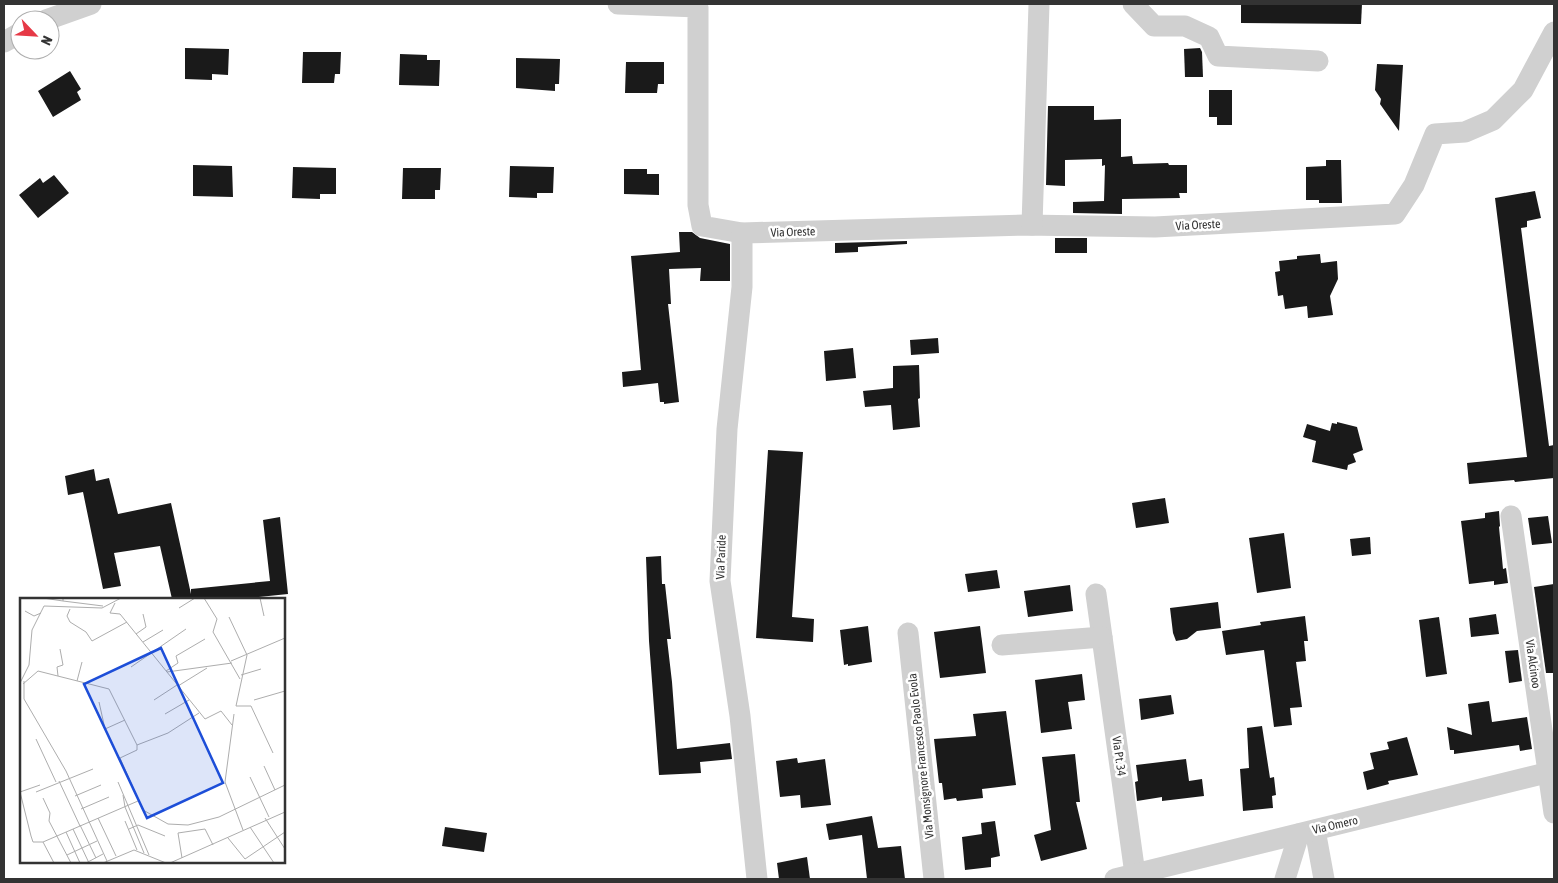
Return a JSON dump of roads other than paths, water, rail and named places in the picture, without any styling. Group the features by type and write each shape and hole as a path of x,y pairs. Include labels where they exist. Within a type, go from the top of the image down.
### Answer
{"street":[{"path":"60,15 91,4"},
{"name":"Via Oreste","path":"618,4 698,6 698,205 702,226 742,233 1032,225 1156,227 1396,214 1414,185 1435,134 1465,132 1493,120 1523,90 1554,32"},
{"path":"1032,225 1040,4"},
{"path":"1133,4 1154,26 1185,26 1209,37 1218,56 1318,62"},
{"name":"Via Paride","path":"742,233 742,287 727,429 720,581 740,716 757,879"},
{"name":"Via Alcinoo","path":"1511,516 1552,772 1554,813"},
{"name":"Via Pt. 34","path":"1096,594 1102,637 1122,878"},
{"name":"Via Monsignore Francesco Paolo Evola","path":"908,633 934,879"},
{"path":"1002,645 1102,637"},
{"name":"Via Omero","path":"1122,878 1552,772"},
{"path":"1285,879 1307,832"},
{"path":"1307,832 1324,879"}]}
